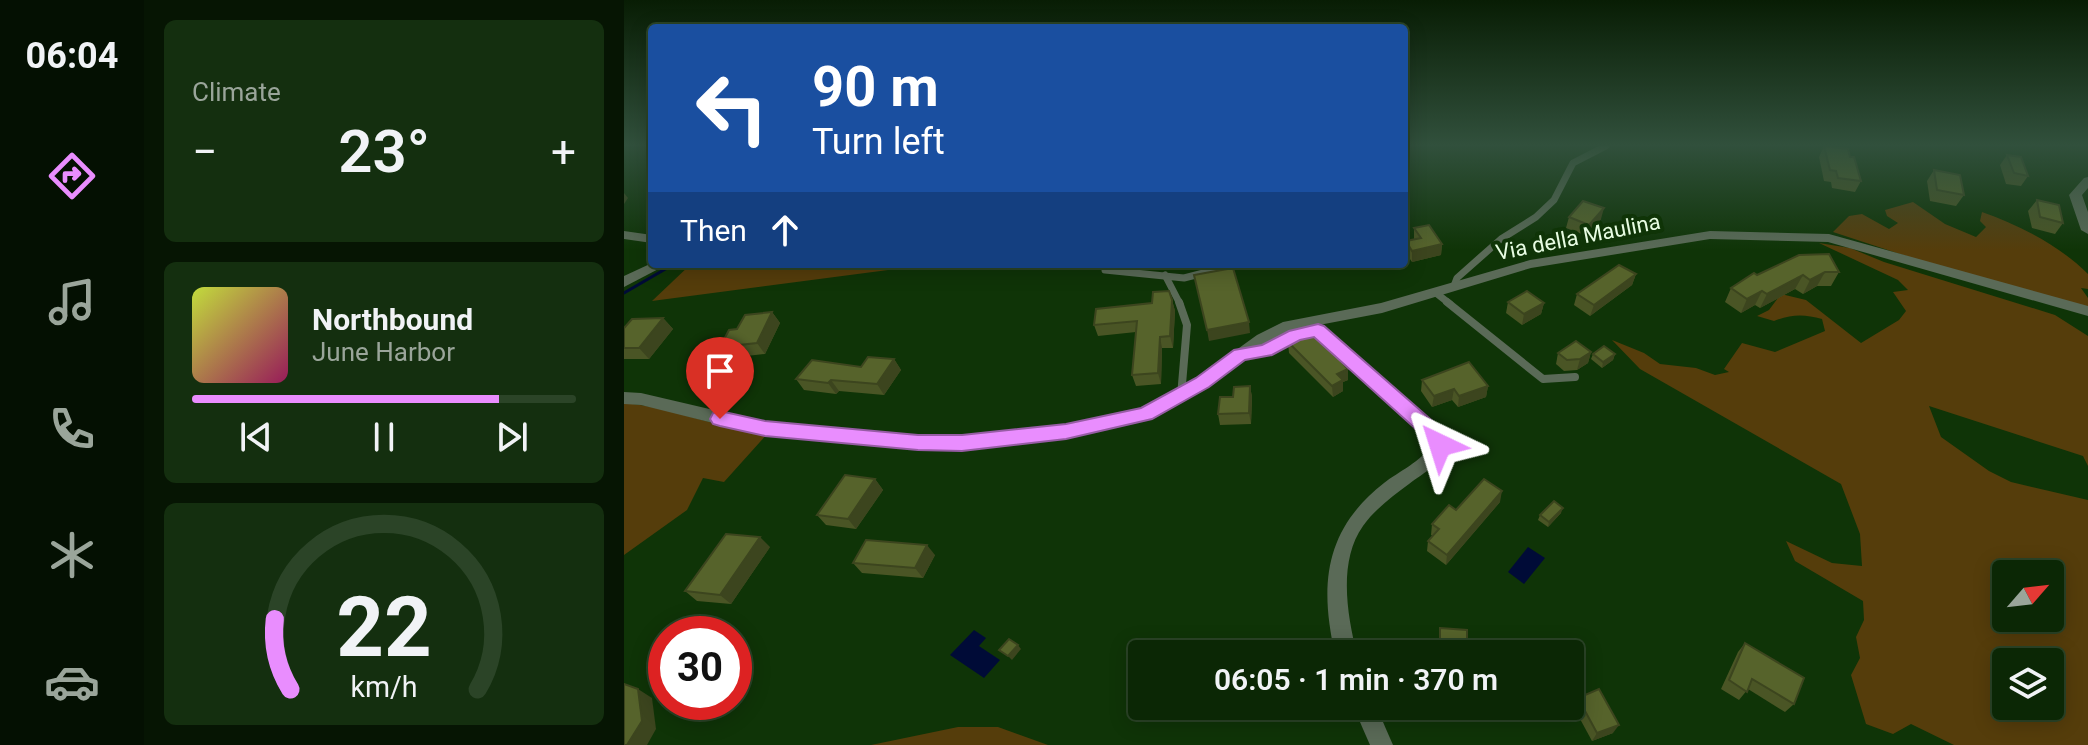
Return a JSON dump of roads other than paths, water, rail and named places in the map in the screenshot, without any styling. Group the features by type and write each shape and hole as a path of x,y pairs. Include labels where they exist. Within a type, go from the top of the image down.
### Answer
{"street":[{"path":"2088,181 2075,195 2088,230"},
{"path":"624,235 648,238"},
{"name":"Via della Maulina","path":"624,398 641,399 765,429 918,443 962,443 1066,432 1145,414 1181,396 1262,339 1288,326 1436,293 1530,264 1710,235 1829,238 2088,311"},
{"path":"624,282 653,268"},
{"path":"1240,354 1266,351 1295,335 1318,330 1437,436 1440,445 1437,453 1357,520 1345,541 1338,594 1344,640"},
{"path":"1370,720 1382,745"}],"lane":[{"path":"1454,286 1457,278 1501,239 1536,217 1554,200 1564,181"},
{"path":"1105,270 1184,278 1223,268"},
{"path":"1165,275 1175,290 1187,325 1185,359 1180,376 1181,396"},
{"path":"1436,293 1543,379 1575,377"}],"water":[{"path":"1528,547 1545,558 1524,584 1508,572"},
{"path":"974,630 986,638 979,646 1000,660 984,678 950,655"}],"waterway":[{"path":"624,293 667,268"}]}
